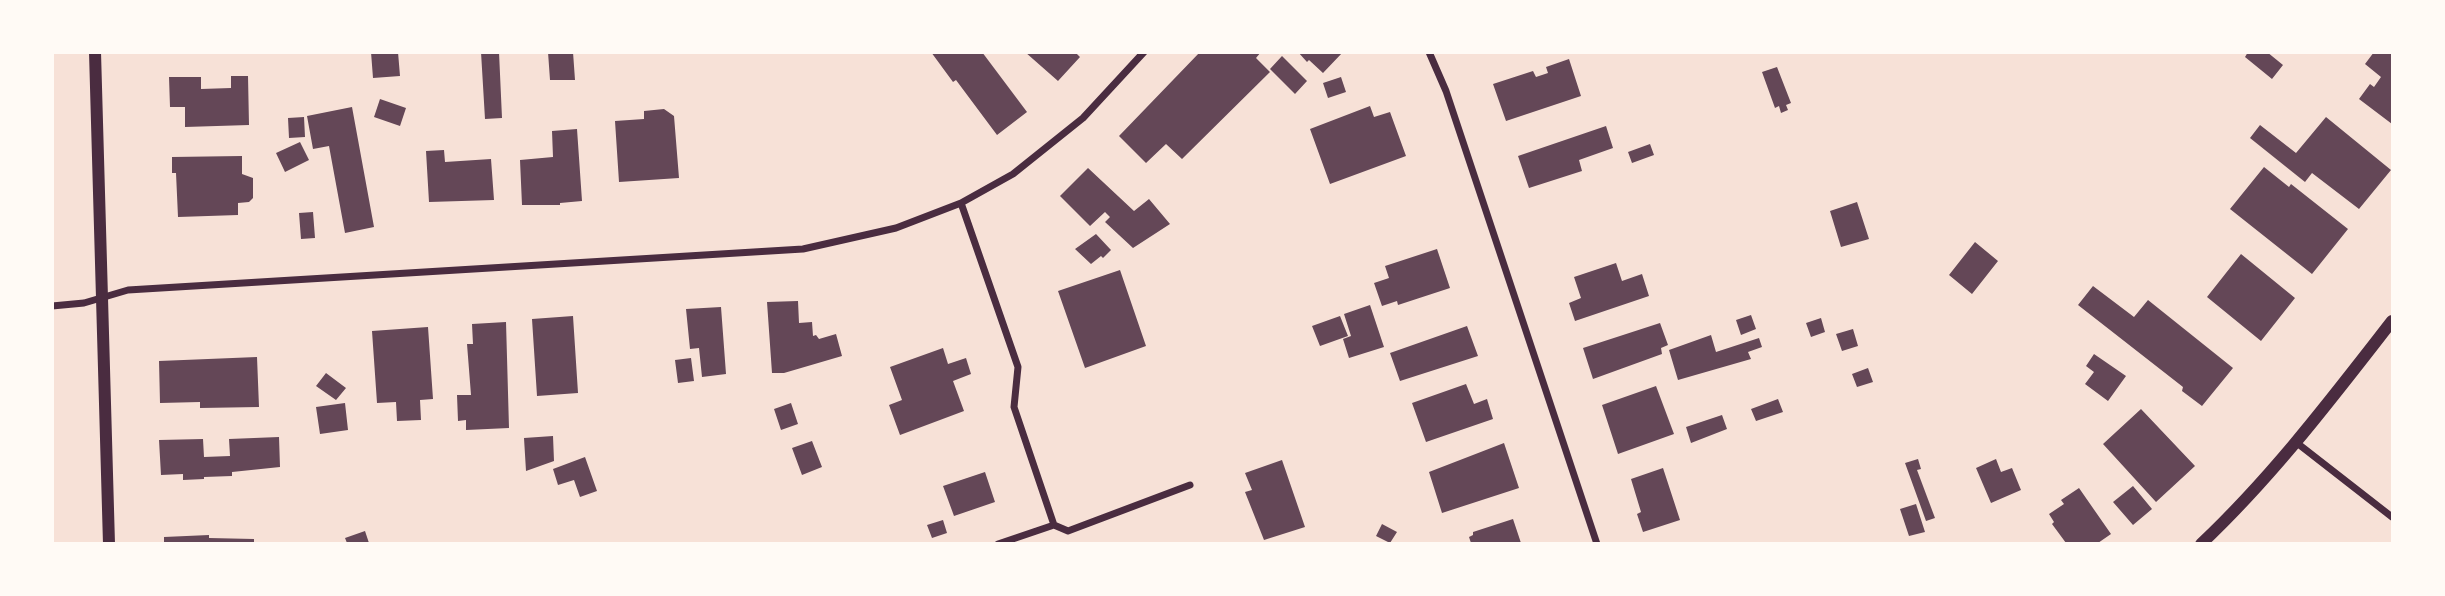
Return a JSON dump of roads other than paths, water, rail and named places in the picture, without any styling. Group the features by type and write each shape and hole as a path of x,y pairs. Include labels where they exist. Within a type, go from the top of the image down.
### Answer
{"street":[{"path":"95,52 109,544"},
{"path":"52,306 84,303 128,290 803,249 896,228 961,203 1013,174 1083,118 1144,52"},
{"path":"1429,52 1446,90 1597,544"},
{"path":"961,203 1018,367 1014,407 1054,524 1068,531 1190,485"},
{"path":"2202,544 2237,510 2297,443 2392,321"},
{"path":"2297,443 2392,517"},
{"path":"998,544 1054,524"}]}
